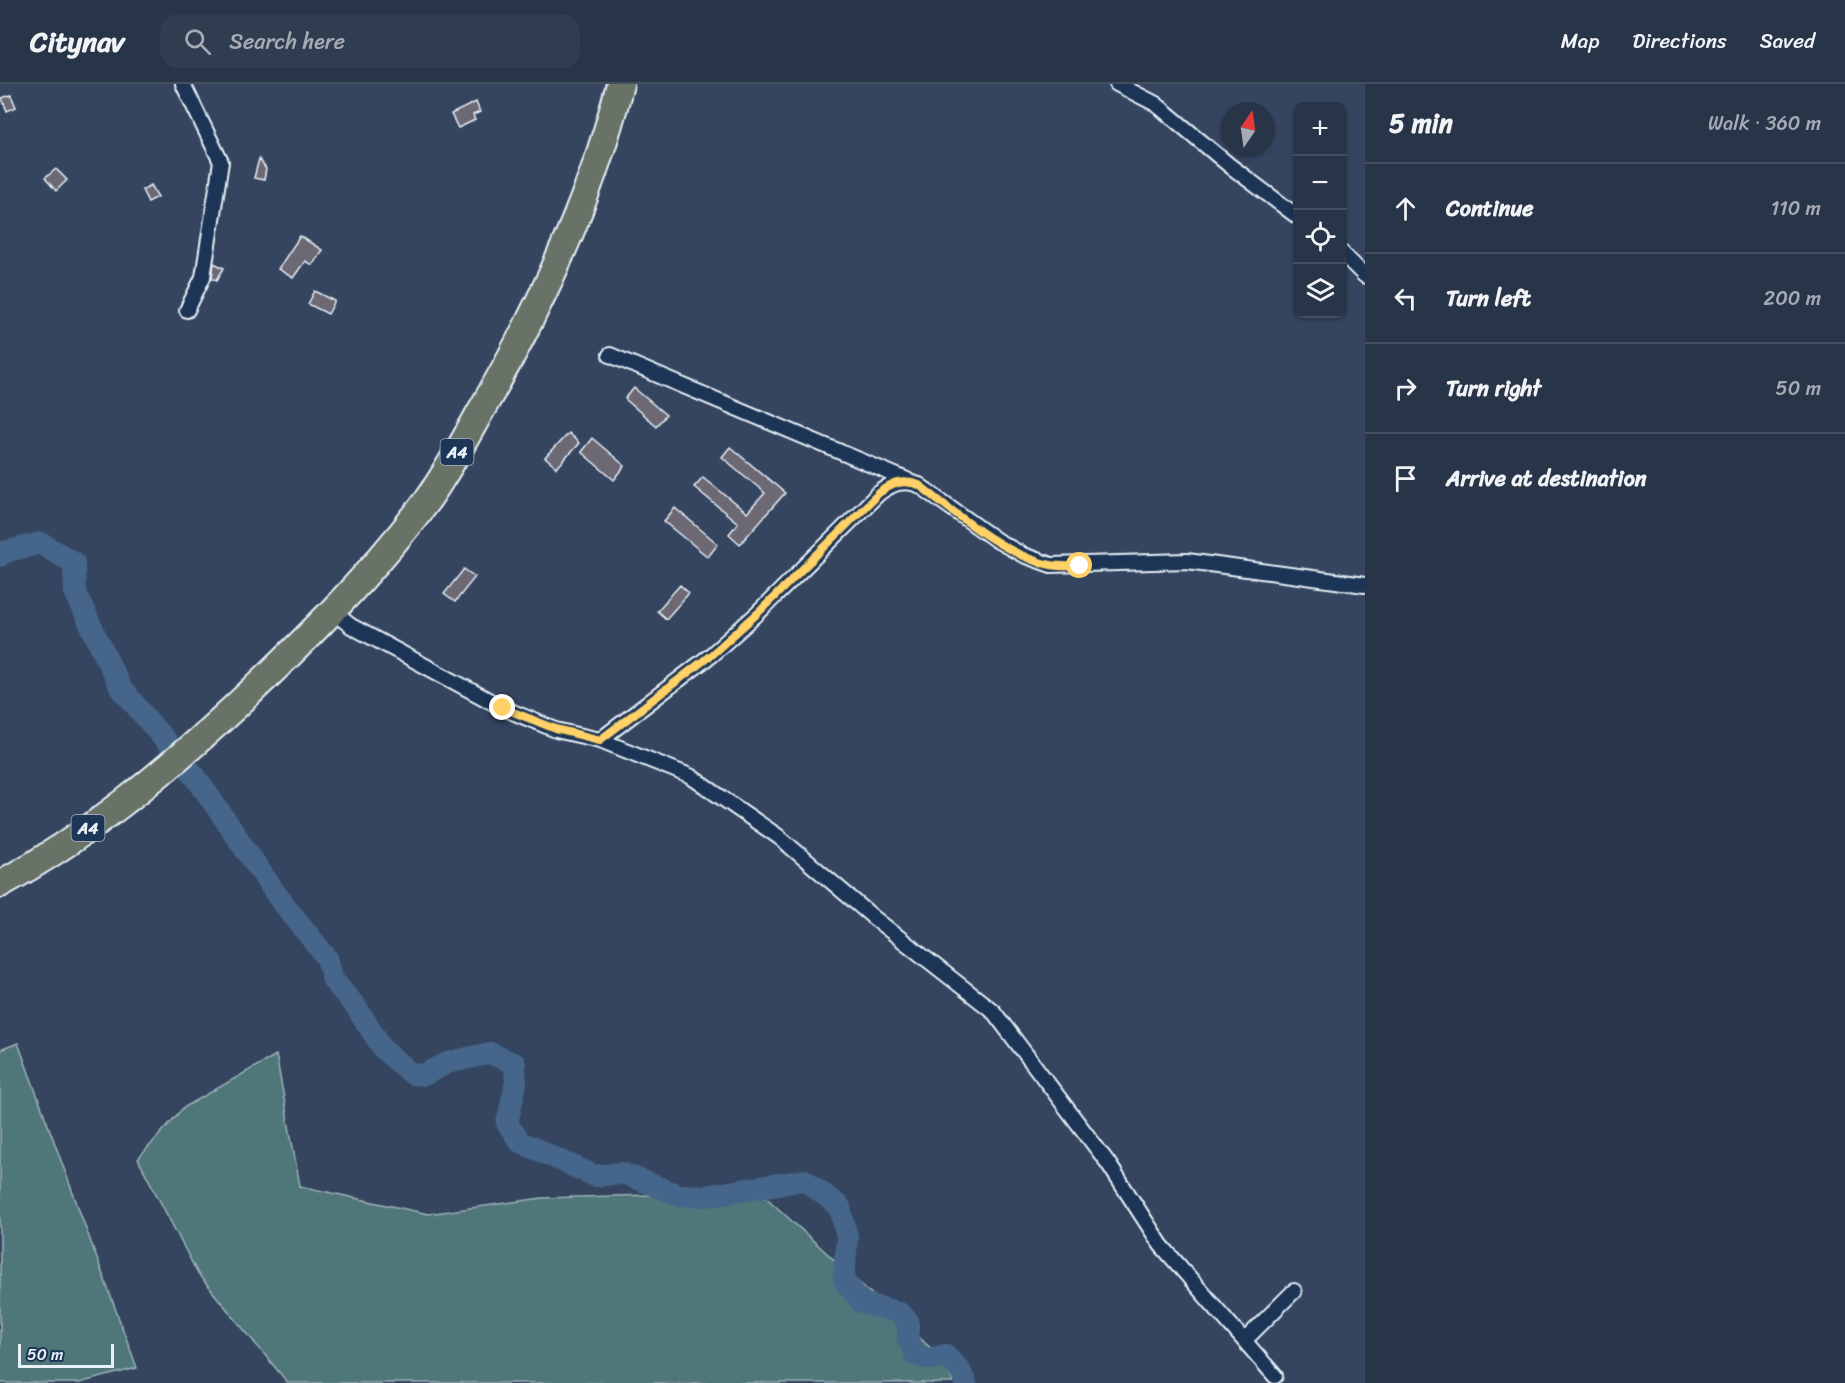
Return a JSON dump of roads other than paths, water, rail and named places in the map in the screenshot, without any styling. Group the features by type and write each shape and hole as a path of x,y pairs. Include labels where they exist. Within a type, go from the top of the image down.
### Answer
{"highway":[{"name":"A4","path":"0,884 52,856 180,758 332,611 426,501 501,376 540,302 607,135 620,84"}],"street":[{"path":"183,84 221,162 203,277 187,310"},
{"path":"1117,84 1156,104 1229,165 1293,213"},
{"path":"1347,258 1365,276"},
{"path":"610,355 919,485 996,540 1023,555 1052,565 1186,561 1365,585"},
{"path":"600,740 711,655 758,613 879,493 893,483 908,481"},
{"path":"332,611 351,626 503,708 556,729 600,740 690,776 779,837 874,918 993,1011 1108,1163 1161,1245 1275,1376"},
{"path":"1245,1340 1294,1291"}],"waterway":[{"path":"0,556 4,552 41,543 74,563 75,592 120,687 195,776 276,894 327,958 333,980 356,1007 384,1050 412,1074 424,1075 447,1063 490,1053 515,1064 516,1083 507,1123 520,1142 595,1176 622,1173 679,1195 704,1196 805,1180 840,1207 847,1237 844,1280 862,1303 898,1312 908,1321 908,1338 916,1355 930,1359 946,1355 959,1369 966,1383"}]}
